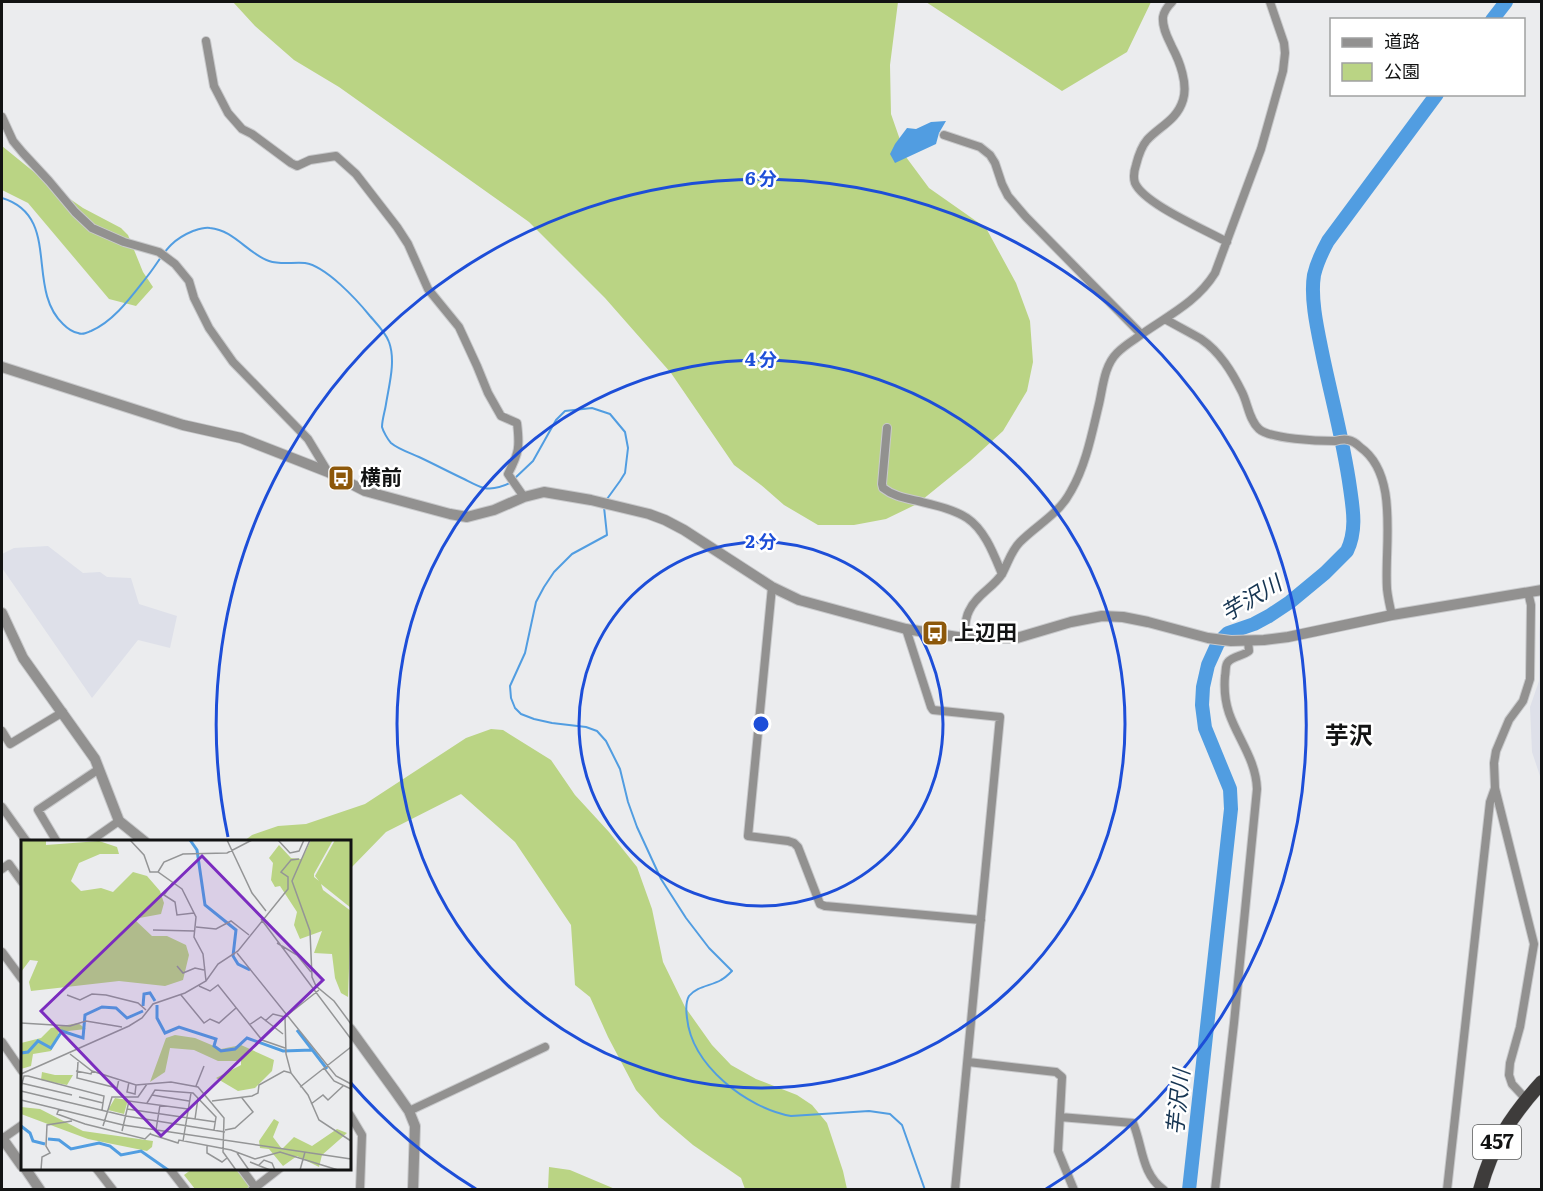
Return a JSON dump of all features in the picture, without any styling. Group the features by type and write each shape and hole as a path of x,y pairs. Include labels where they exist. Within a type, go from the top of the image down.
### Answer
{"highway":[{"name":"457","path":"1480,1190 1494,1146 1526,1099 1542,1082"}],"street":[{"path":"1172,2 1163,17 1164,28 1180,66 1184,97 1175,116 1146,141 1137,158 1134,181 1139,189 1160,206 1227,242"},
{"path":"964,638 968,612 978,597 990,588 1002,574 1018,544 1053,516 1072,489 1090,441 1109,364 1117,353 1142,334 1187,305 1204,290 1215,273 1261,148 1283,71 1284,43 1270,2"},
{"path":"206,41 214,86 228,113 242,129 297,166 310,160 336,156 356,174 398,227 428,289 459,327 488,393 501,416 517,423 520,442 517,457 508,474 521,492"},
{"path":"2,117 13,141 75,212 92,228 163,255 176,264 189,281 194,298 209,328 233,362 308,439 328,472"},
{"path":"944,135 980,147 990,155 1008,196 1142,334"},
{"path":"1165,319 1201,339 1225,363 1244,396 1252,420 1260,430 1278,437 1333,441 1347,439 1374,459 1387,498 1387,590 1392,615"},
{"path":"2,368 183,425 242,438 328,472 365,491 450,514 467,517 494,510 521,492 544,492 600,502 665,520 772,587 799,600 906,629 964,638 1017,638 1071,622 1102,616 1123,617 1212,638 1248,641 1288,637 1392,615 1542,590"},
{"path":"887,428 883,488 893,495 926,503 968,519 978,528 988,543 1002,574"},
{"path":"772,587 748,836 794,843 798,847 820,904 825,906 981,920"},
{"path":"1526,1099 1512,1084 1509,1075 1520,1027 1534,944 1495,788 1494,763 1496,751 1509,720 1523,701 1530,680 1531,605 1528,592"},
{"path":"2,613 23,658 95,759 118,821 142,840"},
{"path":"906,629 933,710 1000,717 954,1190"},
{"path":"1215,1190 1257,789 1255,772 1249,755 1234,726 1227,705 1225,680 1227,664 1230,660 1249,651 1248,641"},
{"path":"2,731 10,744 63,712"},
{"path":"56,840 38,810 99,769"},
{"path":"1447,1190 1490,802 1495,788"},
{"path":"2,807 26,840"},
{"path":"92,840 118,821"},
{"path":"2,869 9,864 21,881"},
{"path":"2,952 21,979"},
{"path":"351,1030 409,1111 415,1126 413,1190"},
{"path":"2,1042 21,1070"},
{"path":"409,1111 545,1047"},
{"path":"968,1062 1060,1074 1062,1077 1058,1151 1074,1190"},
{"path":"1059,1117 1132,1123 1147,1172 1164,1190"},
{"path":"351,1118 362,1135 360,1186 351,1190"},
{"path":"21,1126 2,1139 21,1164"},
{"path":"25,1170 40,1190"},
{"path":"98,1170 113,1190"},
{"path":"171,1170 186,1190"},
{"path":"242,1170 254,1188 277,1170"}],"shaded area":[{"path":"48,546 83,573 100,572 107,577 131,578 139,604 177,616 170,648 138,640 92,698 2,568 2,554 14,548"},
{"path":"1541,604 1542,779 1532,752 1530,707 1539,681"}],"green space":[{"path":"233,2 898,2 890,65 891,114 906,157 929,188 986,228 1016,283 1030,321 1033,362 1027,391 1003,431 917,504 886,519 854,525 818,525 784,505 734,465 671,373 605,298 529,222 339,87 294,60 255,26"},
{"path":"926,2 1151,2 1127,52 1062,91"},
{"path":"2,146 50,185 83,208 121,228 128,235 143,272 153,287 136,306 109,299 28,203 2,190"},
{"path":"491,729 503,730 551,760 575,795 637,867 652,909 663,962 685,1007 712,1045 731,1065 756,1079 797,1095 812,1105 827,1123 847,1189 745,1189 741,1178 693,1145 660,1117 636,1090 590,997 575,985 571,925 515,842 461,794 386,832 351,868 351,840 245,840 252,835 278,826 306,824 365,804 466,738"},
{"path":"549,1167 570,1170 615,1189 548,1189"},
{"path":"191,1170 239,1170 251,1186 246,1189 195,1189 184,1175"}],"water":[{"path":"946,121 936,144 895,163 890,154 907,128 916,129 931,122"}],"waterway":[{"name":"芋沢川","path":"1494,18 1506,2"},
{"name":"芋沢川","path":"1189,1190 1231,809 1230,789 1205,728 1202,705 1203,687 1208,665 1218,643 1228,633 1254,624 1290,602 1347,551 1352,535 1351,496 1317,326 1313,294 1314,275 1328,241 1436,96"},
{"path":"2,198 20,207 32,220 38,236 46,292 52,309 63,324 80,334 99,327 115,315 171,245 184,235 199,229 210,228 226,233 261,258 269,261 305,263 322,270 357,301 381,328 389,342 392,365 382,427 391,443 481,487 488,489 510,483"},
{"path":"514,479 533,461 556,420 565,411 592,408 610,414 625,432 628,448 625,473 607,499"},
{"path":"604,507 607,535 572,554 554,572 536,602 525,653 510,686 515,708 521,714 534,719 586,727 597,731 606,741 620,769 637,827 661,879 709,948 732,971 721,980 696,990 687,1001 691,1036 711,1068 740,1094 757,1104 791,1116 869,1111 890,1114 902,1125 925,1190"}],"place":[{"name":"横前","path":"341,478"},
{"name":"上辺田","path":"935,633"}],"district":[{"name":"芋沢","path":"1349,736"}]}
